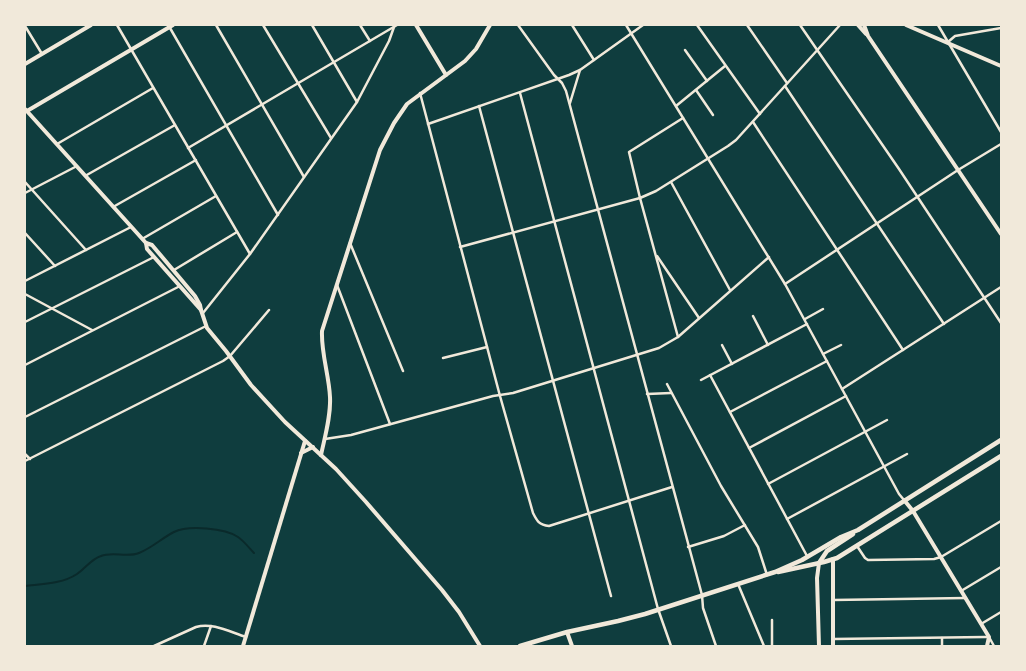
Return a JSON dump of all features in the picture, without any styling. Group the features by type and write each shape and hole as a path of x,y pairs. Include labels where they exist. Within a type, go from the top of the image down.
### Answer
{"main road":[{"path":"819,563 828,551 856,531 1001,440"},
{"path":"775,572 833,559 1001,456"},
{"path":"520,646 624,619 767,575 808,558 842,537 856,531"}],"street":[{"path":"25,64 91,25"},
{"path":"117,25 250,254"},
{"path":"216,25 304,177"},
{"path":"263,25 331,138"},
{"path":"312,25 357,102"},
{"path":"360,25 370,41"},
{"path":"416,25 446,76"},
{"path":"321,455 329,419 330,395 322,344 322,331 380,150 398,115 407,104 471,56 490,25"},
{"path":"518,25 554,75 560,79 570,104 702,595 703,608 716,646"},
{"path":"572,25 594,60"},
{"path":"626,25 769,257 805,319 899,494 913,511 994,646"},
{"path":"428,124 560,79 580,70 643,25"},
{"path":"697,25 760,114"},
{"path":"747,25 944,324"},
{"path":"800,25 1001,322"},
{"path":"460,247 640,198 671,182 732,144 840,25"},
{"path":"858,25 868,36 1001,234"},
{"path":"864,25 868,36"},
{"path":"906,25 1001,66"},
{"path":"938,25 1001,132"},
{"path":"25,26 42,54"},
{"path":"278,215 171,26 26,111 142,239 152,245 174,270 195,296 200,305 206,326 251,385 284,422 341,473 442,590 459,612 480,646"},
{"path":"188,148 395,26"},
{"path":"202,312 250,254 357,102 395,26"},
{"path":"948,42 955,36 1001,28"},
{"path":"685,50 707,81"},
{"path":"676,106 726,66"},
{"path":"570,104 580,70"},
{"path":"57,144 153,88"},
{"path":"696,90 713,115"},
{"path":"420,93 486,347 534,513 539,524 549,526 672,487"},
{"path":"520,93 658,609 671,646"},
{"path":"479,106 611,596"},
{"path":"678,337 628,152 683,118"},
{"path":"752,122 904,350"},
{"path":"85,176 175,125"},
{"path":"785,284 958,170 1001,144"},
{"path":"113,207 196,160"},
{"path":"25,193 76,166"},
{"path":"25,182 86,250"},
{"path":"671,182 730,290"},
{"path":"142,239 216,196"},
{"path":"25,281 131,227"},
{"path":"174,270 237,232"},
{"path":"25,233 55,266"},
{"path":"350,242 403,371"},
{"path":"146,243 147,249 202,312"},
{"path":"655,253 699,318"},
{"path":"25,322 154,257"},
{"path":"325,439 351,435 513,393 659,348 678,337 769,257"},
{"path":"336,284 390,424"},
{"path":"25,364 180,286"},
{"path":"842,389 1001,287"},
{"path":"25,294 92,330"},
{"path":"805,319 823,309"},
{"path":"25,461 223,361 230,356 269,310"},
{"path":"753,316 768,345"},
{"path":"701,380 807,324"},
{"path":"25,417 206,326"},
{"path":"722,345 732,364"},
{"path":"823,354 841,345"},
{"path":"443,358 486,347"},
{"path":"730,412 827,361"},
{"path":"710,375 808,558"},
{"path":"666,384 721,486 758,547 767,575"},
{"path":"647,394 671,393"},
{"path":"749,448 846,396"},
{"path":"768,484 887,420"},
{"path":"243,646 305,441"},
{"path":"301,453 312,447"},
{"path":"25,454 30,459"},
{"path":"787,519 907,454"},
{"path":"857,546 868,560 927,560 941,556 1001,521"},
{"path":"688,547 724,536 745,525"},
{"path":"833,559 833,646"},
{"path":"819,563 817,578 819,646"},
{"path":"961,591 1001,567"},
{"path":"738,584 764,646"},
{"path":"832,600 966,598"},
{"path":"981,624 1001,612"},
{"path":"772,620 772,646"},
{"path":"154,646 204,625 246,638"},
{"path":"204,646 212,626"},
{"path":"568,632 572,646"},
{"path":"833,639 989,637"},
{"path":"987,646 989,637"},
{"path":"942,638 942,646"}],"waterway":[{"path":"25,586 65,580 77,574 97,557 110,554 130,555 139,553 180,530 206,528 224,531 240,539 254,553"}]}
